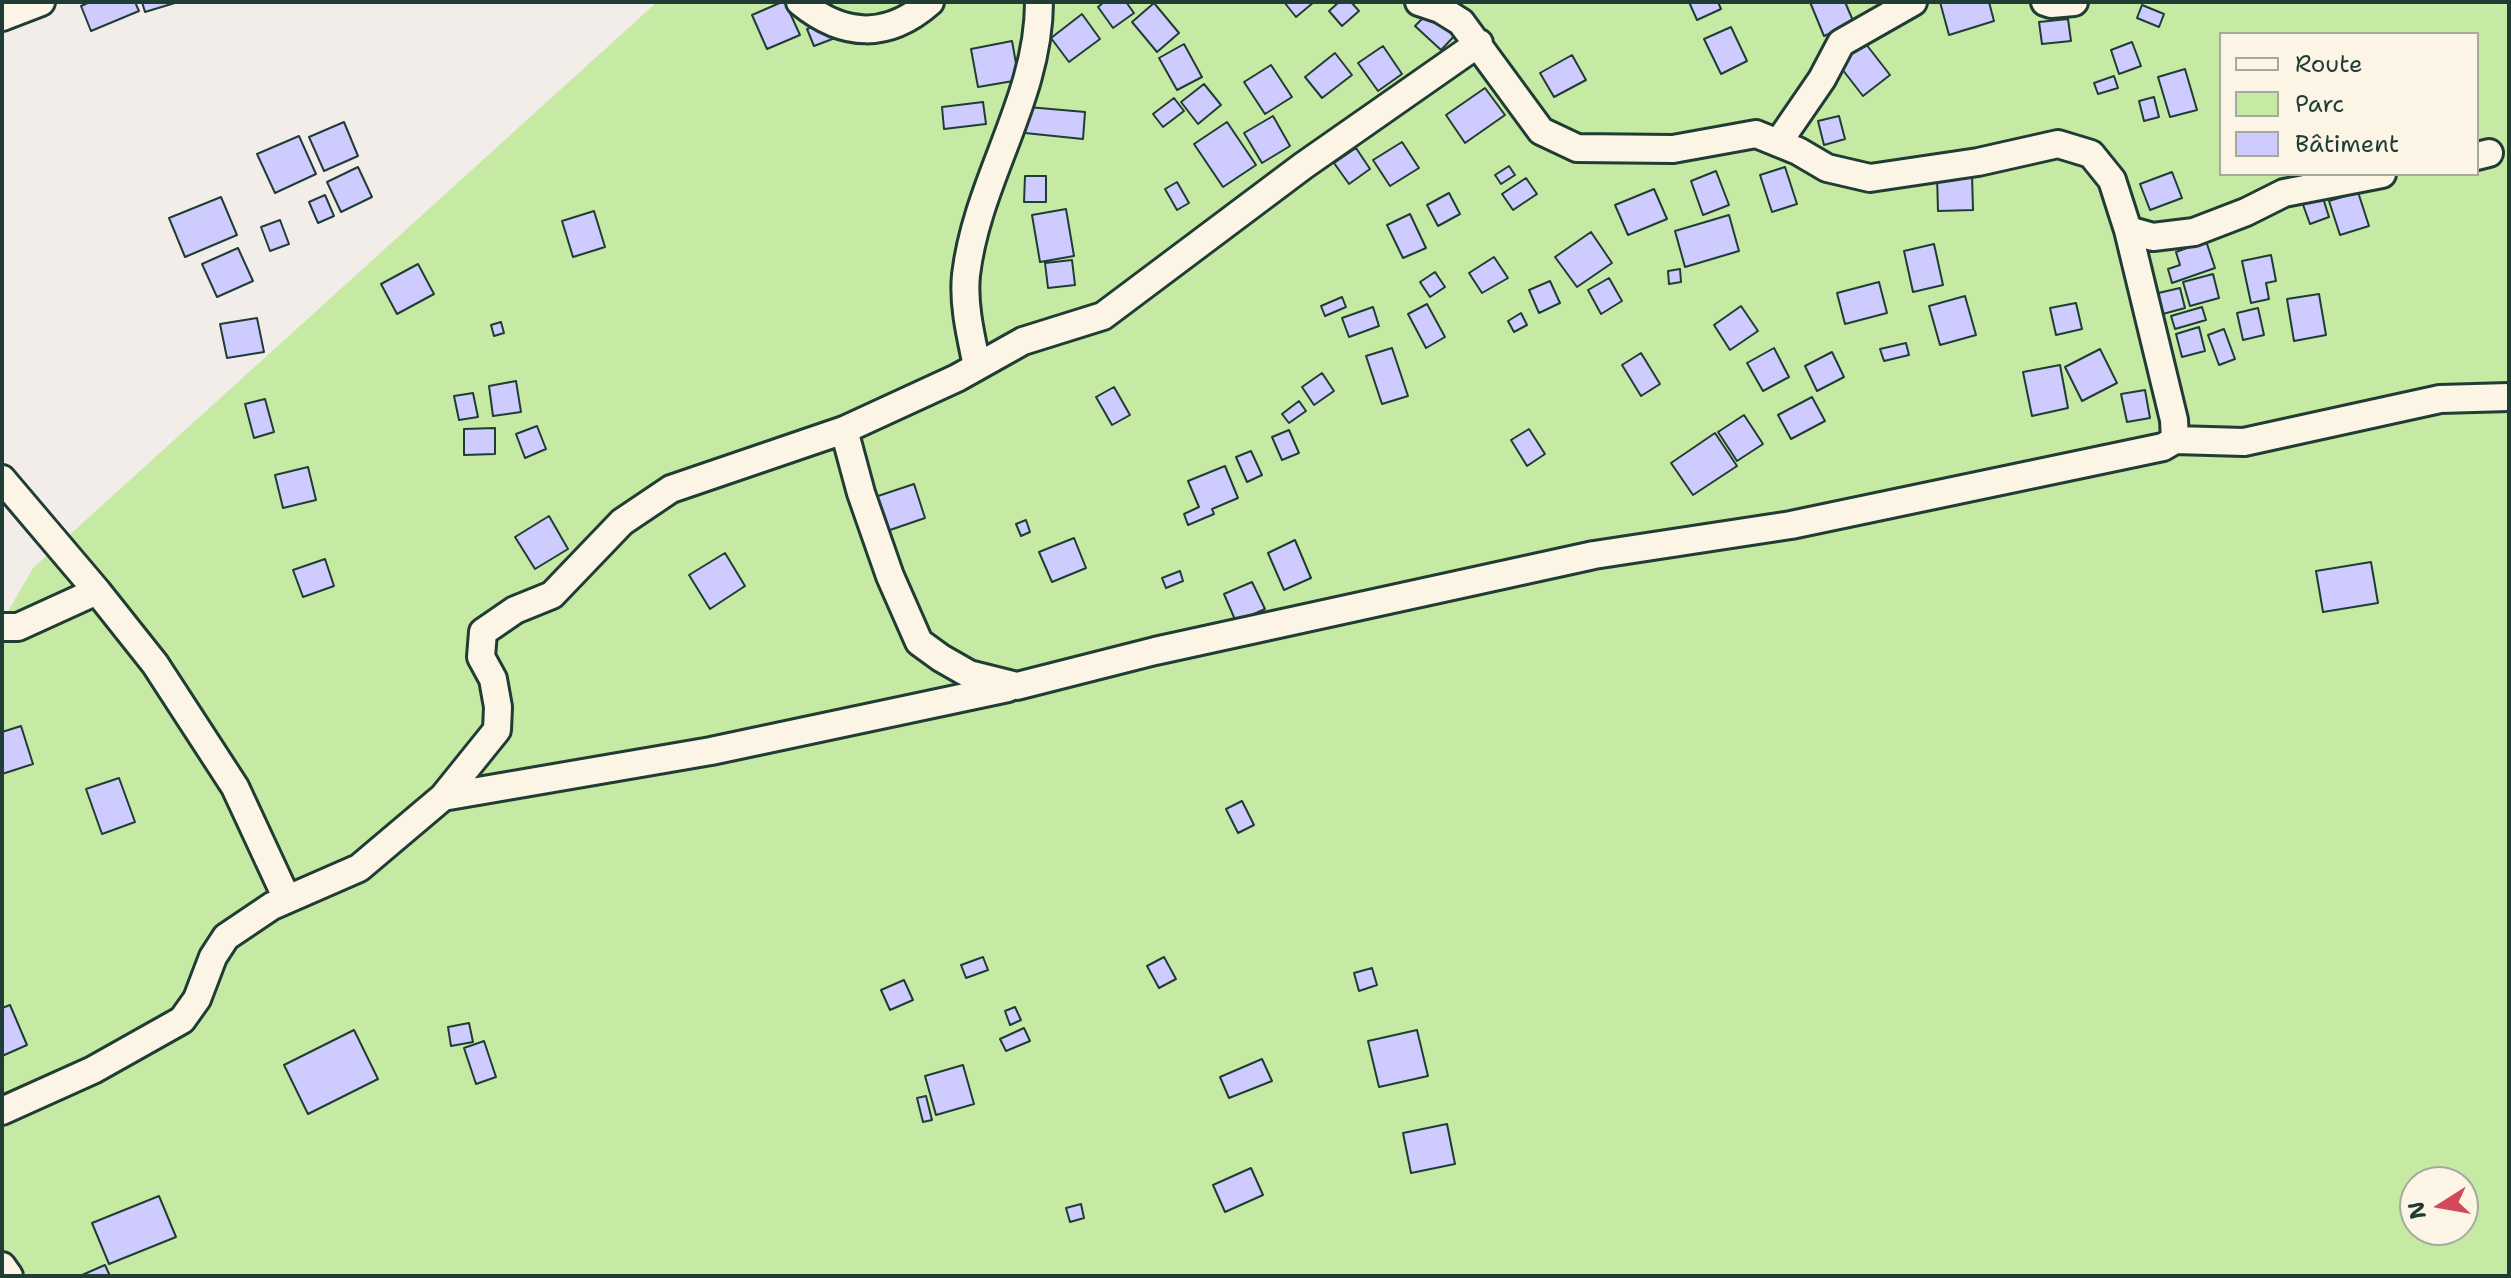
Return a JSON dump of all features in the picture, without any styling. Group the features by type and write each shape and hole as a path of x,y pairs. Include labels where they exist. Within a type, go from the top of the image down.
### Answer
{"street":[{"path":"2,17 41,2"},
{"path":"800,2 813,12 847,27 867,31 891,27 930,2"},
{"path":"977,366 967,314 966,276 989,188 1033,66 1039,2"},
{"path":"1419,2 1440,9 1461,22 1541,131 1577,148 1673,149 1756,134 1827,168 1870,178 1978,162 2058,144 2091,154 2112,180 2128,230 2174,420 2175,440"},
{"path":"1778,143 1822,79 1841,43 1913,2"},
{"path":"2045,2 2074,2"},
{"path":"2,1111 93,1070 182,1020 197,999 213,957 226,937 239,926 287,899 359,868 443,797 497,730 498,707 493,679 481,657 483,632 515,610 552,595 622,522 671,489 844,430 944,385 1023,341 1103,316 1303,166 1479,43"},
{"path":"2128,230 2153,237 2194,232 2284,193 2372,176"},
{"path":"443,797 711,751 1017,686 1155,651 1594,555 1791,525 2163,447 2175,440 2244,442 2440,399 2509,397"},
{"path":"844,430 890,576 919,642 969,674 1017,686"},
{"path":"2,479 155,664 235,787 287,899"},
{"path":"2,627 18,627 97,591"},
{"path":"2,1266 9,1276"}],"green space":[{"path":"657,2 2509,2 2509,1276 2,1276 2,622 33,568"}],"building":[{"path":"90,2 135,2 139,11 91,31 81,6"},
{"path":"142,2 178,2 145,12"},
{"path":"785,2 800,35 767,49 752,15"},
{"path":"1104,2 1126,2 1134,13 1113,28 1098,7"},
{"path":"1284,2 1314,2 1296,17"},
{"path":"1339,2 1351,2 1359,11 1342,26 1329,11"},
{"path":"1689,2 1718,2 1721,9 1697,20"},
{"path":"1810,2 1845,2 1854,23 1824,36"},
{"path":"1940,2 1989,2 1994,21 1949,35"},
{"path":"1154,3 1179,33 1157,52 1132,22"},
{"path":"2142,5 2164,14 2159,27 2137,18"},
{"path":"1435,6 1460,30 1441,50 1415,26"},
{"path":"1082,14 1100,39 1069,62 1051,38"},
{"path":"836,18 843,35 814,46 807,29"},
{"path":"2068,19 2071,41 2042,44 2039,22"},
{"path":"1731,27 1747,61 1721,74 1704,39"},
{"path":"1862,39 1890,75 1863,96 1835,60"},
{"path":"1012,41 1019,80 978,87 971,49"},
{"path":"2132,42 2141,66 2119,74 2111,50"},
{"path":"1184,44 1202,77 1177,90 1159,58"},
{"path":"1383,46 1402,74 1378,91 1358,63"},
{"path":"1335,53 1352,75 1322,98 1305,77"},
{"path":"1572,55 1586,80 1554,97 1540,73"},
{"path":"1271,65 1292,97 1265,114 1244,82"},
{"path":"2185,69 2197,110 2170,117 2158,77"},
{"path":"2114,76 2118,88 2098,94 2094,83"},
{"path":"1204,84 1221,105 1198,124 1181,102"},
{"path":"1485,88 1505,115 1465,143 1446,115"},
{"path":"2154,97 2159,117 2144,121 2139,101"},
{"path":"1174,98 1184,111 1163,127 1153,114"},
{"path":"983,102 986,124 944,129 942,107"},
{"path":"1028,107 1085,112 1083,139 1025,133"},
{"path":"1273,116 1290,146 1262,163 1244,133"},
{"path":"1839,116 1845,139 1824,145 1818,121"},
{"path":"344,122 358,156 324,171 309,137"},
{"path":"1227,122 1256,165 1223,187 1194,144"},
{"path":"299,136 316,174 275,193 257,154"},
{"path":"1402,142 1419,168 1390,186 1373,160"},
{"path":"1356,148 1370,169 1349,184 1334,163"},
{"path":"1509,166 1515,175 1501,184 1495,175"},
{"path":"358,167 372,197 341,212 327,182"},
{"path":"1785,167 1797,204 1772,212 1760,175"},
{"path":"1716,171 1729,205 1703,215 1691,181"},
{"path":"2172,172 2182,198 2150,210 2140,184"},
{"path":"1972,174 1973,210 1938,211 1937,175"},
{"path":"1025,176 1046,176 1046,202 1024,202"},
{"path":"1526,178 1537,194 1513,210 1502,194"},
{"path":"1177,182 1189,203 1177,210 1165,189"},
{"path":"1654,189 1667,219 1628,235 1615,205"},
{"path":"2358,192 2369,226 2340,235 2329,201"},
{"path":"1449,193 1460,214 1438,226 1427,205"},
{"path":"325,195 334,216 318,223 309,202"},
{"path":"2322,195 2329,217 2310,224 2302,202"},
{"path":"221,197 237,235 185,257 169,218"},
{"path":"1066,209 1074,256 1040,262 1032,215"},
{"path":"594,211 605,247 573,257 562,221"},
{"path":"1410,214 1426,248 1403,258 1387,225"},
{"path":"1729,215 1739,251 1685,267 1675,231"},
{"path":"280,220 289,244 270,251 261,227"},
{"path":"1591,232 1612,263 1577,287 1555,257"},
{"path":"2206,241 2215,268 2172,283 2168,269 2180,265 2176,252"},
{"path":"1934,244 1943,285 1913,292 1904,251"},
{"path":"238,248 253,281 217,297 202,264"},
{"path":"2271,255 2276,281 2266,283 2269,299 2251,303 2242,261"},
{"path":"1494,257 1508,278 1482,293 1469,273"},
{"path":"1072,260 1075,285 1048,288 1045,263"},
{"path":"418,264 434,294 397,314 381,284"},
{"path":"1680,269 1681,282 1669,284 1668,271"},
{"path":"1435,272 1445,287 1430,297 1420,282"},
{"path":"2213,274 2219,298 2190,306 2183,282"},
{"path":"1609,278 1622,301 1601,314 1588,290"},
{"path":"1550,281 1560,303 1539,313 1529,290"},
{"path":"1879,282 1887,313 1845,324 1837,293"},
{"path":"2180,288 2185,308 2159,315 2154,294"},
{"path":"2319,294 2326,335 2294,341 2287,299"},
{"path":"1965,296 1976,335 1940,345 1929,306"},
{"path":"1342,297 1346,307 1325,316 1321,306"},
{"path":"2076,303 2082,329 2056,335 2050,308"},
{"path":"1427,304 1445,337 1426,348 1408,314"},
{"path":"1741,306 1758,331 1730,350 1714,325"},
{"path":"1373,307 1379,326 1349,337 1342,318"},
{"path":"2202,307 2206,320 2175,329 2171,316"},
{"path":"2258,308 2264,335 2243,340 2237,313"},
{"path":"1521,313 1527,325 1514,332 1508,321"},
{"path":"257,318 264,352 227,358 220,324"},
{"path":"501,322 504,333 494,336 491,325"},
{"path":"2199,327 2205,351 2182,357 2176,334"},
{"path":"2224,329 2235,359 2219,365 2208,335"},
{"path":"1906,343 1909,355 1884,361 1880,349"},
{"path":"1392,348 1408,396 1382,404 1366,356"},
{"path":"1774,348 1789,377 1763,391 1747,363"},
{"path":"2100,349 2117,383 2082,401 2065,367"},
{"path":"1832,352 1844,377 1817,391 1805,366"},
{"path":"1641,353 1660,384 1641,396 1622,365"},
{"path":"2060,365 2068,408 2032,416 2023,372"},
{"path":"1322,373 1334,391 1314,405 1302,387"},
{"path":"516,381 521,412 493,416 489,386"},
{"path":"1114,387 1130,415 1112,425 1096,397"},
{"path":"2145,390 2150,418 2127,422 2121,394"},
{"path":"473,393 478,417 459,420 454,396"},
{"path":"1812,397 1825,421 1791,439 1778,415"},
{"path":"265,399 274,432 254,438 245,404"},
{"path":"1299,401 1306,411 1289,423 1282,414"},
{"path":"1744,415 1763,444 1737,461 1718,432"},
{"path":"537,426 546,449 525,458 516,434"},
{"path":"495,428 495,454 464,455 464,429"},
{"path":"1529,429 1545,454 1527,466 1511,440"},
{"path":"1289,430 1299,453 1282,460 1272,437"},
{"path":"1715,433 1737,466 1693,495 1671,463"},
{"path":"1251,451 1262,475 1247,482 1236,457"},
{"path":"1225,466 1238,498 1212,509 1214,514 1188,525 1184,514 1199,507 1188,481"},
{"path":"308,467 316,500 283,508 275,475"},
{"path":"914,484 925,518 887,531 875,497"},
{"path":"549,516 568,549 535,569 515,537"},
{"path":"1026,520 1030,532 1021,536 1016,524"},
{"path":"1074,538 1086,568 1052,582 1039,552"},
{"path":"1295,540 1311,578 1284,590 1268,553"},
{"path":"725,553 745,586 710,609 689,575"},
{"path":"325,559 334,586 303,597 293,570"},
{"path":"2371,562 2378,603 2323,612 2316,571"},
{"path":"1180,571 1183,581 1166,588 1162,578"},
{"path":"1252,582 1265,609 1236,622 1224,594"},
{"path":"21,726 33,764 2,774 2,732"},
{"path":"119,778 135,822 102,834 86,789"},
{"path":"1242,801 1254,825 1238,833 1226,809"},
{"path":"983,957 988,970 966,978 961,965"},
{"path":"1164,957 1176,979 1159,988 1147,966"},
{"path":"1372,968 1377,985 1359,991 1354,973"},
{"path":"904,980 913,1000 890,1010 881,990"},
{"path":"10,1005 27,1045 2,1056 2,1008"},
{"path":"1015,1007 1021,1020 1010,1025 1005,1011"},
{"path":"469,1023 473,1042 451,1046 448,1027"},
{"path":"1024,1028 1030,1041 1006,1051 1000,1039"},
{"path":"354,1030 378,1079 308,1114 284,1065"},
{"path":"1417,1030 1428,1076 1379,1087 1368,1041"},
{"path":"484,1041 496,1077 476,1084 464,1048"},
{"path":"1262,1059 1272,1081 1229,1098 1220,1077"},
{"path":"963,1065 974,1104 936,1115 925,1076"},
{"path":"926,1096 932,1120 923,1122 917,1098"},
{"path":"1447,1124 1455,1164 1411,1173 1403,1133"},
{"path":"1251,1168 1263,1195 1225,1212 1213,1185"},
{"path":"159,1196 176,1237 109,1264 92,1223"},
{"path":"1081,1204 1084,1218 1070,1222 1066,1208"},
{"path":"105,1265 110,1276 82,1276 82,1275"}]}
